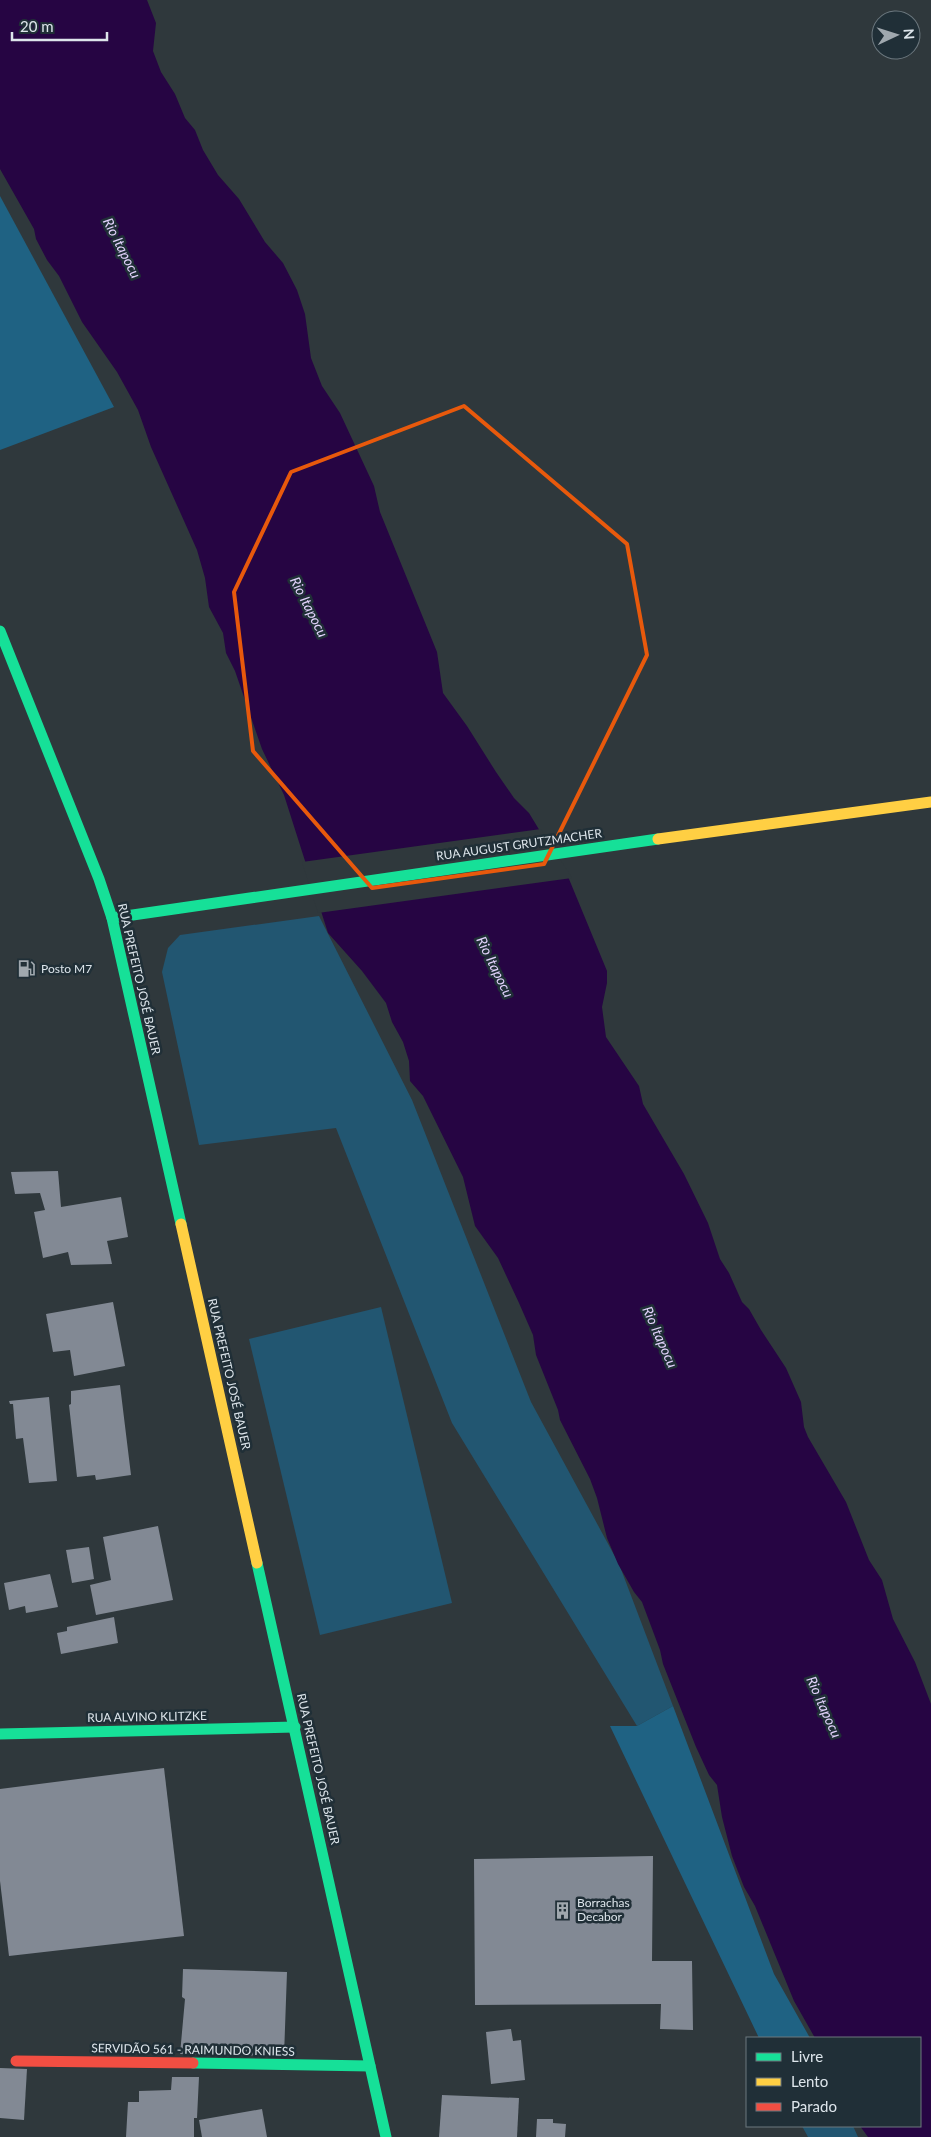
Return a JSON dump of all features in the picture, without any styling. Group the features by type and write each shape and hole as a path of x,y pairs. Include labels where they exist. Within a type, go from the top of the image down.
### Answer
{"street":[{"name":"RUA PREFEITO JOSÉ BAUER","path":"0,631 99,879 112,918 386,2137"},
{"name":"RUA AUGUST GRUTZMACHER","path":"112,918 684,835 931,802"},
{"name":"RUA ALVINO KLITZKE","path":"0,1734 295,1728"},
{"name":"SERVIDÃO 561 - RAIMUNDO KNIESS","path":"16,2061 370,2066"}],"highlighted area":[{"path":"464,406 627,544 647,655 544,864 372,888 253,751 234,592 291,472"}],"shaded area":[{"path":"0,196 114,407 0,450"},
{"path":"319,916 412,1100 531,1402 619,1564 673,1706 637,1726 452,1423 336,1128 199,1145 162,972 168,948 180,935"},
{"path":"381,1307 452,1603 320,1635 249,1339"},
{"path":"673,1706 774,1974 809,2037 759,2037 610,1726 637,1726"},
{"path":"803,2127 853,2127 858,2137 808,2137"}],"water":[{"name":"Rio Itapocu","path":"0,0 147,0 156,23 153,51 161,72 175,94 185,118 195,130 203,150 218,175 239,199 265,242 283,263 297,290 305,314 311,358 322,386 340,413 374,486 380,512 437,652 443,693 514,798 529,813 569,879 607,971 607,983 602,1007 606,1037 639,1086 643,1104 684,1174 708,1223 720,1259 729,1273 742,1302 749,1309 786,1368 801,1402 804,1427 808,1437 846,1502 869,1560 882,1580 893,1619 915,1662 931,1704 931,2137 868,2137 861,2127 921,2127 921,2037 814,2037 794,2001 732,1856 722,1817 717,1785 709,1775 696,1747 663,1664 660,1650 642,1602 618,1564 607,1538 597,1498 590,1479 560,1420 558,1410 536,1355 533,1335 498,1258 475,1226 463,1177 423,1096 410,1081 409,1061 386,1003 362,971 328,933 284,795 262,749 235,671 226,653 223,633 209,607 205,578 197,550 151,447 138,410 117,372 82,322 59,276 47,260 36,239 34,229 0,169"}],"pier":[{"path":"541,829 572,878 318,913 302,862"}],"building":[{"path":"58,1171 61,1207 121,1197 128,1237 107,1241 112,1264 71,1265 68,1252 43,1258 34,1212 45,1210 40,1193 15,1194 11,1172"},
{"path":"113,1302 125,1366 74,1376 70,1350 53,1352 46,1314"},
{"path":"120,1385 131,1475 96,1480 95,1475 77,1477 69,1405 71,1404 71,1391"},
{"path":"49,1397 57,1481 29,1483 23,1438 16,1439 13,1404 10,1404 9,1401"},
{"path":"158,1526 173,1600 96,1615 90,1585 111,1580 103,1537"},
{"path":"89,1547 94,1579 72,1583 66,1550"},
{"path":"50,1574 58,1607 26,1613 25,1606 9,1610 4,1583"},
{"path":"114,1617 118,1643 61,1654 57,1633 67,1631 67,1627"},
{"path":"164,1768 184,1936 9,1956 0,1881 0,1789"},
{"name":"Borrachas Decabor","path":"653,1856 652,1961 692,1961 693,2030 660,2029 661,2004 475,2005 474,1859"},
{"path":"183,1969 287,1972 284,2056 180,2054 185,1999 182,1997"},
{"path":"511,2029 513,2041 521,2040 525,2080 491,2084 486,2032"},
{"path":"0,2068 27,2069 24,2120 0,2118"},
{"path":"172,2077 199,2077 197,2118 194,2118 194,2137 126,2137 128,2102 139,2102 139,2091 171,2090"},
{"path":"442,2095 519,2098 517,2137 439,2137"},
{"path":"262,2109 267,2137 202,2137 199,2120"},
{"path":"537,2119 553,2119 553,2123 566,2124 565,2137 536,2137"}],"traffic: fast":[{"path":"0,631 99,879 112,918 181,1224"},
{"path":"112,918 658,839"},
{"path":"257,1563 386,2137"},
{"path":"0,1734 295,1727"},
{"path":"193,2063 370,2066"}],"traffic: slow":[{"path":"658,839 931,802"},
{"path":"181,1224 257,1563"}],"traffic: jam":[{"path":"16,2061 193,2063"}],"place":[{"name":"Posto M7","path":"27,969"},
{"name":"Borrachas Decabor","path":"563,1910"}]}
